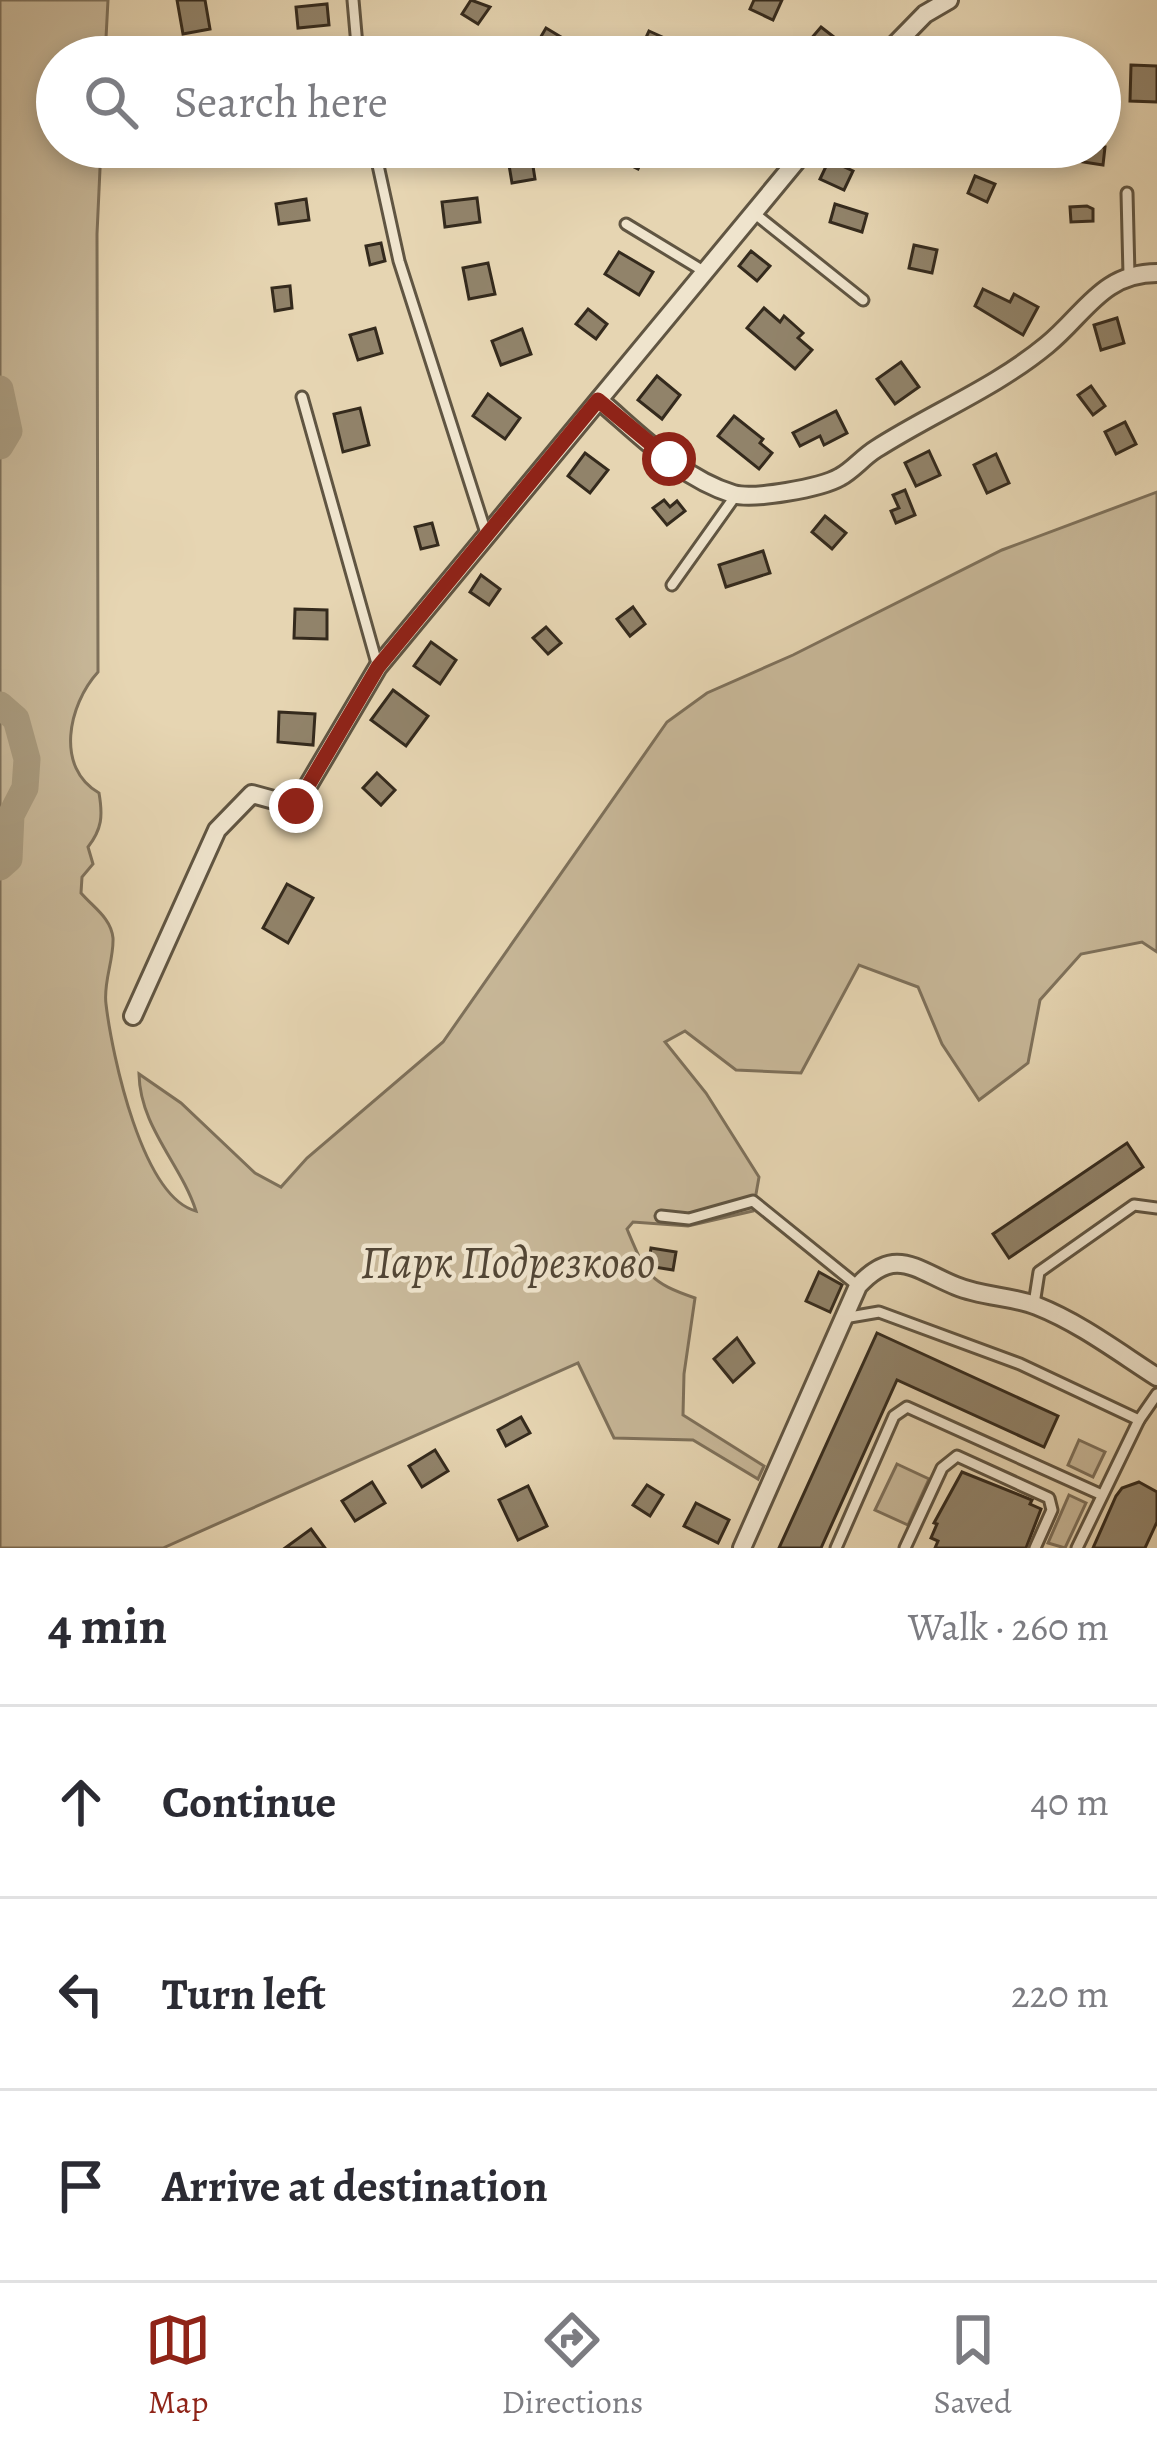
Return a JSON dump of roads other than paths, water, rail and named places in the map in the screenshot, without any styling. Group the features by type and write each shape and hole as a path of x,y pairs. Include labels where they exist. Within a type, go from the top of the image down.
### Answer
{"street":[{"path":"904,36 938,2"},
{"path":"133,1016 217,830 252,794 296,806 378,667 791,168"},
{"path":"598,400 669,459 736,496 837,480 874,450 1001,379 1050,343 1106,286 1129,275 1157,273"},
{"path":"742,1548 858,1286 870,1273 895,1262 920,1266 958,1287 1034,1304 1070,1321 1157,1377"}],"lane":[{"path":"352,0 356,36"},
{"path":"379,168 399,261 487,536"},
{"path":"1127,193 1129,275"},
{"path":"754,213 862,300"},
{"path":"626,224 705,272"},
{"path":"302,397 378,667"},
{"path":"672,585 736,496"},
{"path":"661,1216 688,1219 753,1202 858,1286"},
{"path":"1034,1304 1039,1273 1134,1205 1157,1208"},
{"path":"844,1318 879,1312 1020,1364 1139,1420"},
{"path":"1077,1548 1139,1420 1157,1394"},
{"path":"836,1548 899,1409 914,1408 1102,1495"},
{"path":"990,1469 1001,1448"},
{"path":"904,1548 946,1461 963,1456 1049,1498 1052,1510 1035,1548"}],"waterway":[{"path":"0,389 9,431 0,446"},
{"path":"0,705 16,719 27,759 25,788 11,815 9,859 0,867"}],"park label":[{"name":"Парк Подрезково","path":"508,1261"}]}
